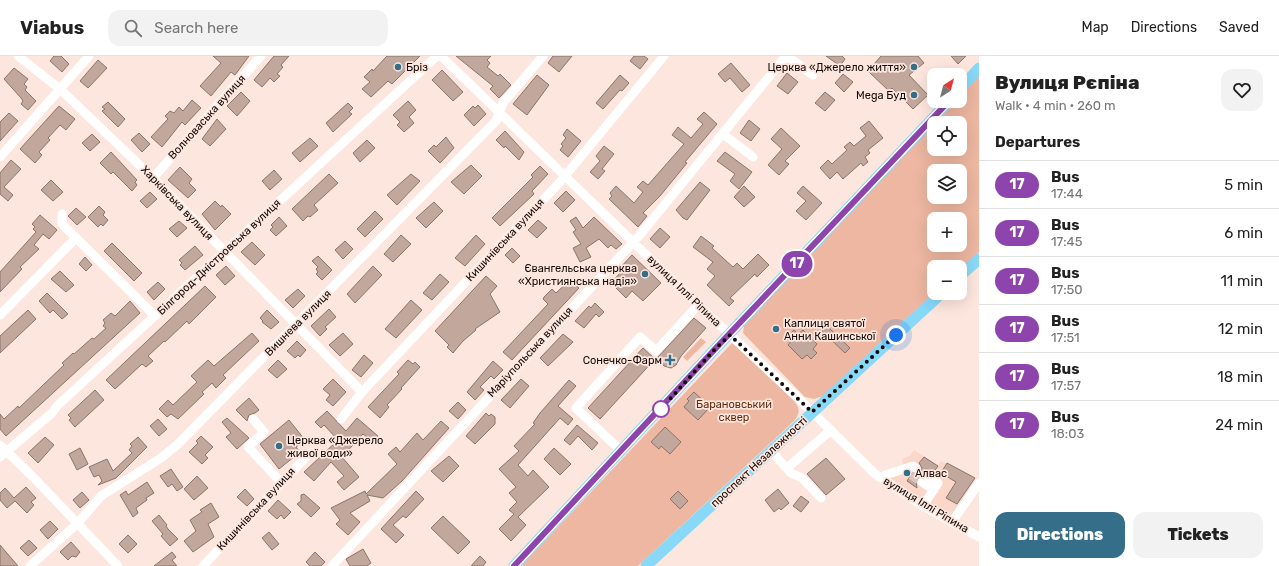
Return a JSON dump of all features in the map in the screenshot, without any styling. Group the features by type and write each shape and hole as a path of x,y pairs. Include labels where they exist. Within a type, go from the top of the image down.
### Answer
{"main road":[{"path":"967,81 979,68"},
{"path":"514,566 715,349 730,335 942,108"},
{"path":"967,270 979,259"},
{"name":"проспект Незалежності","path":"646,566 934,300"}],"street":[{"name":"Харківська вулиця","path":"18,56 60,89 153,178 362,392"},
{"path":"0,157 89,56"},
{"name":"Волноваська вулиця","path":"153,178 261,56"},
{"name":"Білгород-Дністровська вулиця","path":"2,451 52,413 57,406 437,56"},
{"name":"вулиця Іллі Ріпина","path":"441,56 698,305 879,477 923,506 979,537"},
{"name":"Вишнева вулиця","path":"30,566 78,523 101,496 161,458 178,444 495,122 503,103 543,56"},
{"name":"Кишинівська вулиця","path":"341,420 362,392 565,176 664,56"},
{"name":"Маріупольська вулиця","path":"332,566 633,242 786,56 813,75"},
{"path":"723,134 753,157"},
{"path":"62,214 61,218 64,226 155,316"},
{"path":"0,315 76,238"},
{"path":"621,451 576,408 640,337 656,351 698,305"},
{"path":"253,419 264,432 248,448 281,482"},
{"path":"787,468 830,430"},
{"path":"771,450 791,473 802,478 821,498"},
{"path":"2,451 78,523 118,566"},
{"name":"Кишинівська вулиця","path":"203,566 310,453"},
{"path":"879,477 910,471"},
{"path":"923,506 936,487 924,478"},
{"path":"952,522 979,483"}],"shaded area":[{"path":"914,450 938,466 941,461 975,478 952,518 916,497 878,471 884,471 903,465 902,459 910,456"}],"green space":[{"path":"979,74 979,252 967,263 967,260 927,260 927,299 823,396 814,399 805,397 743,333 744,326 927,130 927,156 967,156 967,116 940,116 947,108 967,108 967,87"},
{"path":"701,338 706,342 687,361 683,357"},
{"name":"Барановський сквер","path":"732,343 738,346 795,402 799,412 794,421 638,566 521,566"}],"building":[{"path":"54,56 61,56 69,64 62,72 50,61"},
{"path":"213,56 249,56 235,75 231,72 211,96 200,86 221,63"},
{"path":"274,56 289,56 281,65 283,67 277,74 280,76 274,82 270,78 262,87 254,80"},
{"path":"387,56 420,56 392,84 388,81 371,97 362,89 370,82 364,77 372,69 373,71"},
{"path":"456,56 491,56 487,60 490,63 487,67 498,76 500,74 511,85 499,98 490,89 493,86"},
{"path":"553,56 572,56 559,72 548,63"},
{"path":"634,56 644,56 648,59 640,69 630,61"},
{"path":"826,56 842,56 845,59 840,66"},
{"path":"881,56 918,56 924,63 909,75 927,94 927,96 913,109 892,88 889,91 868,71"},
{"path":"951,56 966,56 958,64"},
{"path":"98,60 107,68 88,88 80,81"},
{"path":"731,63 750,85 742,92 730,78 725,82 718,74"},
{"path":"14,68 28,79 24,84 27,87 25,90 36,101 28,110 21,104 23,101 21,98 4,79"},
{"path":"442,70 463,92 453,101 432,80"},
{"path":"787,73 798,82 788,94 777,86"},
{"path":"843,74 853,82 844,92 835,83"},
{"path":"537,75 549,85 527,115 513,104"},
{"path":"620,75 629,83 622,91 620,90 603,109 596,103"},
{"path":"241,92 250,101 237,116 227,106"},
{"path":"825,92 835,100 825,111 815,103"},
{"path":"192,100 201,108 185,125 182,122 162,147 151,137 168,119 165,116 170,111 174,113 179,107 183,111"},
{"path":"408,101 416,110 409,117 414,123 404,132 397,125 400,122 393,115"},
{"path":"108,102 125,119 118,127 102,111 105,109 102,107"},
{"path":"348,103 353,108 349,112 352,114 333,132 326,123"},
{"path":"478,105 486,114 474,126 464,115 473,106 475,108"},
{"path":"59,106 75,119 66,130 60,125 48,138 50,140 39,152 42,155 35,163 20,149"},
{"path":"704,112 717,124 685,162 687,163 660,196 643,213 647,216 638,227 609,199 612,196 610,193 616,186 634,203 643,192 637,187 643,181 648,185 684,144 672,135 678,127 691,138 703,124 697,119"},
{"path":"9,113 18,121 0,141 0,122"},
{"path":"217,119 226,129 210,146 202,139"},
{"path":"749,120 760,129 751,141 740,133"},
{"path":"869,121 883,138 868,150 870,153 865,157 868,162 863,166 861,163 843,179 837,172 830,179 820,168 828,160 832,164 847,150 844,147 850,142 854,146 866,136 860,128"},
{"path":"781,128 800,146 785,161 789,164 779,175 768,165 782,149 771,139"},
{"path":"567,129 581,141 568,157 560,150 563,146 561,144 566,138 563,135"},
{"path":"505,131 524,152 519,160 505,146 504,148 496,140"},
{"path":"139,133 150,144 142,152 131,140"},
{"path":"92,134 100,142 90,151 82,143"},
{"path":"446,137 454,148 440,163 428,151 434,145 436,147"},
{"path":"310,138 318,146 300,162 292,153"},
{"path":"367,140 375,148 360,162 353,153"},
{"path":"604,146 614,154 602,169 605,171 598,179 590,172 600,161 596,156"},
{"path":"111,152 137,180 135,182 137,185 132,191 113,172 111,174 100,163"},
{"path":"725,152 752,172 739,189 730,181 735,174 717,161"},
{"path":"11,160 21,169 4,187 13,195 8,201 0,194 0,173"},
{"path":"471,165 482,176 464,194 451,182"},
{"path":"540,166 548,174 532,191 534,194 500,226 492,218 533,177 531,175"},
{"path":"180,167 192,179 189,183 196,190 188,198 168,180"},
{"path":"274,170 282,179 270,190 262,181"},
{"path":"329,174 338,183 314,205 318,210 303,221 292,209"},
{"path":"411,174 420,181 397,205 387,195"},
{"path":"51,180 63,192 53,201 41,190"},
{"path":"700,182 710,190 687,220 683,218 676,210"},
{"path":"744,186 755,197 744,207 734,197"},
{"path":"803,186 822,203 806,220 796,211 806,201 797,193"},
{"path":"566,191 575,200 563,212 554,203"},
{"path":"150,192 157,199 147,208 140,201"},
{"path":"215,201 221,207 222,205 231,214 215,230 202,214"},
{"path":"434,202 443,211 426,228 416,218"},
{"path":"99,206 105,212 103,215 108,220 103,226 101,224 98,227 88,217"},
{"path":"76,208 86,217 77,225 68,216"},
{"path":"375,211 383,219 365,237 357,229"},
{"path":"40,215 57,230 49,239 43,234 34,245 39,249 20,267 22,269 0,292 0,272 36,232 33,229 35,227 32,224"},
{"path":"279,217 287,226 276,236 270,230 273,227 271,225"},
{"path":"576,217 583,228 594,217 622,244 616,249 611,245 608,248 599,239 586,248 591,257 580,262 573,248 581,244 573,232 576,230 570,221"},
{"path":"538,220 547,228 537,238 528,230"},
{"path":"179,221 187,228 177,237 169,229"},
{"path":"660,228 670,237 660,248 650,239"},
{"path":"401,235 411,244 393,262 384,254"},
{"path":"476,235 485,244 465,266 455,258"},
{"path":"701,236 714,246 712,248 733,267 737,263 743,269 758,254 769,265 757,277 755,274 730,298 734,301 729,306 707,285 715,276 707,269 713,262 693,247"},
{"path":"345,241 353,249 343,259 335,250"},
{"path":"252,242 265,255 255,265 241,252"},
{"path":"112,243 142,273 134,281 104,251"},
{"path":"195,246 203,255 185,270 180,265 182,263 179,260"},
{"path":"512,248 520,256 513,263 505,255"},
{"path":"632,255 661,283 643,301 632,291 626,298 611,283 620,273 618,270"},
{"path":"318,256 332,270 322,280 316,274 318,272 316,269 318,267 312,261"},
{"path":"85,257 92,265 86,271 79,264"},
{"path":"226,266 235,276 225,285 216,275"},
{"path":"373,266 382,275 355,303 347,294"},
{"path":"60,271 74,285 66,292 51,279"},
{"path":"440,274 449,282 432,300 423,293"},
{"path":"486,276 497,286 490,294 500,312 475,329 476,330 463,341 453,353 447,347 449,345 435,331"},
{"path":"570,280 579,288 512,360 503,352 548,304 543,299 544,297 552,289 556,293"},
{"path":"158,282 165,289 154,300 147,292"},
{"path":"205,286 216,297 189,324 187,321 148,356 153,361 146,367 142,364 115,389 106,380"},
{"path":"298,289 305,296 293,308 285,300"},
{"path":"47,293 68,314 62,319 53,310 50,313 39,301"},
{"path":"411,300 422,310 396,338 385,329"},
{"path":"130,301 140,313 6,436 0,429 0,414 4,419 18,406 19,408 64,365 62,363 106,328 103,326 105,323 103,320 111,313 115,316"},
{"path":"595,303 604,312 599,317 596,314 584,328 575,321 589,306 591,308"},
{"path":"329,309 336,317 325,327 327,329 320,336 311,326"},
{"path":"28,310 36,319 0,353 0,336"},
{"path":"267,310 279,322 271,329 262,322 263,321 260,318"},
{"path":"694,318 706,328 681,356 676,365 671,368 664,366 657,358"},
{"path":"827,326 850,348 845,353 822,331"},
{"path":"794,330 798,334 803,330 817,344 813,349 817,353 811,359 807,355 802,359 788,345 792,340 788,336"},
{"path":"252,333 259,341 223,375 226,378 216,388 212,383 202,392 204,394 178,419 171,414 167,417 159,409 168,400 173,405 197,382 191,376 208,360 214,366"},
{"path":"343,333 353,344 340,356 329,345"},
{"path":"563,334 573,342 548,366 540,358"},
{"path":"297,341 306,350 300,357 298,355 295,358 287,351"},
{"path":"643,348 655,359 600,419 588,408"},
{"path":"364,355 373,363 361,377 352,370"},
{"path":"278,360 287,369 277,378 268,370"},
{"path":"408,360 413,364 415,362 420,367 387,405 389,407 380,418 368,407 399,374 397,372"},
{"path":"493,361 503,370 494,379 491,376 480,387 484,390 475,400 467,392"},
{"path":"333,379 346,392 333,406 326,400 330,395 323,389"},
{"path":"521,379 529,386 510,408 501,400"},
{"path":"569,380 576,386 558,406 573,419 568,425 560,418 518,465 528,476 533,470 549,487 518,517 526,525 511,541 499,529 514,514 509,510 517,502 509,493 516,487 499,469 519,451 514,446 535,424 533,423 540,413"},
{"path":"95,390 104,400 75,427 69,420 71,418 68,415"},
{"path":"694,392 710,407 698,420 684,407 689,401 687,399"},
{"path":"249,398 259,410 249,415 247,421 236,410"},
{"path":"458,402 466,410 458,419 449,411"},
{"path":"327,411 346,431 357,418 378,436 374,442 363,434 342,457 359,477 344,490 337,482 344,476 331,462 314,481 304,472 338,440 324,425 321,428 315,422"},
{"path":"486,413 489,416 491,414 495,417 495,424 475,444 466,436"},
{"path":"227,418 249,438 237,449 226,437 231,433 222,422"},
{"path":"158,419 167,429 159,436 150,426"},
{"name":"Церква «Джерело живої води»","path":"289,420 305,440 296,447 300,452 279,469 260,444"},
{"path":"441,421 449,428 402,481 383,498 367,495 370,501 350,513 360,522 348,535 336,524 340,520 331,508 365,491 366,494 397,464 388,454 396,447 400,452 417,433 423,440"},
{"path":"577,425 598,443 592,450 578,436 570,445 564,440"},
{"path":"665,427 681,442 670,454 661,446 659,449 651,442"},
{"path":"201,436 213,447 205,455 208,458 202,464 189,452 198,443 196,441"},
{"path":"45,437 54,445 38,463 28,453"},
{"path":"138,437 147,447 116,478 98,485 102,481 99,475 94,477 89,467 107,459 113,471 132,453 129,450 132,446 130,444"},
{"path":"80,448 88,464 77,470 69,454"},
{"path":"554,448 571,464 560,475 544,459"},
{"path":"449,456 459,466 443,482 431,471"},
{"path":"924,457 938,466 933,473 927,469 921,471 922,468 919,463"},
{"path":"826,458 845,479 826,495 807,474"},
{"path":"947,463 975,478 957,504 946,498 956,482 941,473"},
{"path":"171,469 183,487 177,491 172,484 168,487 160,476"},
{"path":"921,472 916,481 917,488 907,481 912,473 916,474"},
{"path":"197,476 208,488 194,500 184,489"},
{"path":"147,482 154,493 146,498 147,500 136,508 138,513 133,517 120,495 126,491 128,495"},
{"path":"26,487 36,498 31,502 34,505 27,513 15,501 7,508 0,500 0,493 5,488 14,498"},
{"path":"245,489 254,499 247,506 237,497"},
{"path":"778,489 789,503 781,510 779,508 774,512 765,500"},
{"path":"416,491 424,499 406,518 403,516 393,525 404,535 396,543 381,529"},
{"path":"678,491 688,501 680,509 670,499"},
{"path":"82,492 89,500 80,508 73,500"},
{"path":"304,494 320,508 311,517 297,504 301,501 301,495"},
{"path":"801,496 809,502 801,512 793,506"},
{"path":"278,500 291,512 284,519 281,515 277,519 268,511"},
{"path":"211,503 219,517 208,524 214,537 193,552 184,541 196,531 190,520 202,512 200,510"},
{"path":"159,515 167,525 166,526 168,529 178,539 170,546 161,536 163,534 152,521"},
{"path":"443,516 470,542 458,554 431,528"},
{"path":"50,521 58,529 48,539 40,530"},
{"path":"269,532 279,544 272,550 262,538"},
{"path":"128,535 137,544 128,553 119,544"},
{"path":"29,540 37,548 28,556 20,548"},
{"path":"71,542 80,552 76,557 72,556 68,560 60,552"},
{"path":"0,545 18,566 0,566"},
{"path":"363,549 371,563 367,566 350,566 346,559"},
{"path":"172,552 176,557 172,560 177,566 154,566"},
{"path":"315,552 325,562 321,566 310,566 306,562"},
{"path":"480,556 486,562 483,566 471,566"}],"tunnel":[{"path":"911,475 922,482"}],"bus line":[{"name":"17","path":"514,566 715,349 942,108"}],"place":[{"name":"Бріз","path":"398,67"},
{"name":"Церква «Джерело життя»","path":"914,67"},
{"name":"Mega Буд","path":"914,95"},
{"name":"Євангельська церква «Християнська надія»","path":"645,274"},
{"name":"Каплиця cвятої Анни Кашинської","path":"776,329"},
{"name":"Сонечко-Фарм","path":"670,360"},
{"name":"Церква «Джерело живої води»","path":"279,446"},
{"name":"Алвас","path":"907,473"}],"route":[{"path":"661,409 715,349 730,335 812,412 896,335"}]}
